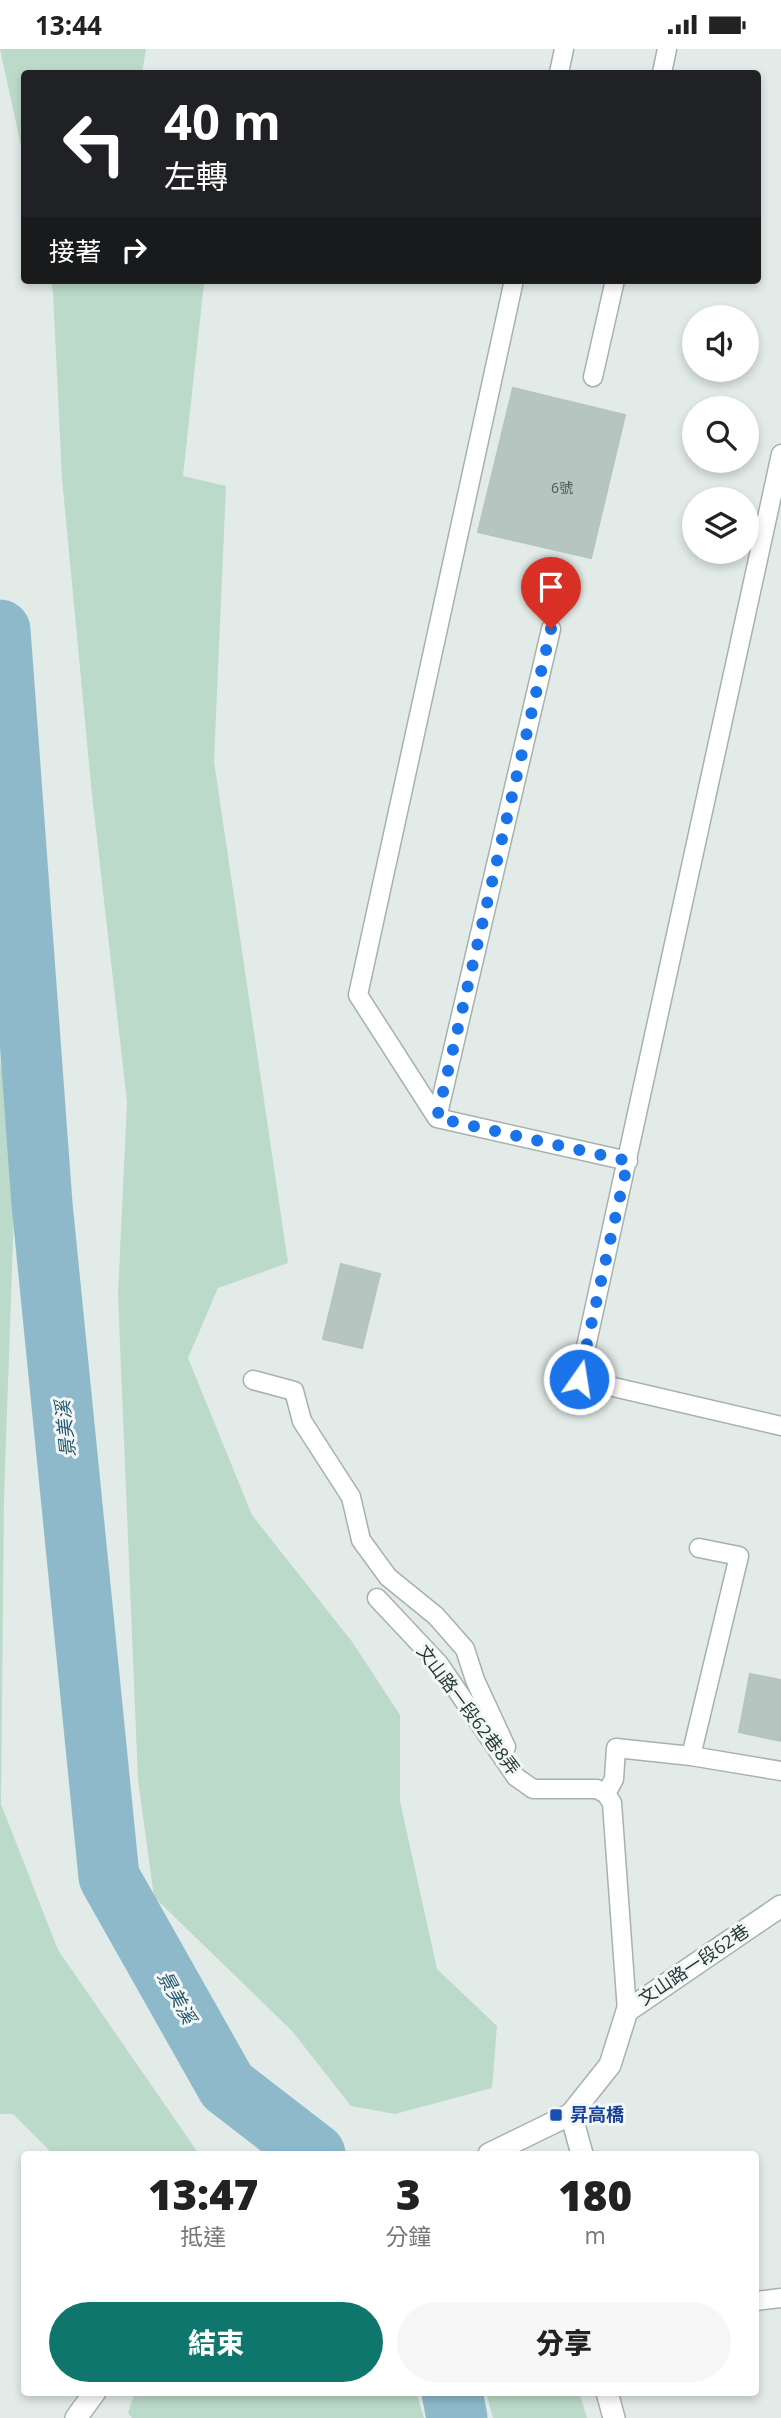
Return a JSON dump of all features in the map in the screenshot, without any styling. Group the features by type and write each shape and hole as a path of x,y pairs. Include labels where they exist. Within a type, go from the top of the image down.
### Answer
{"street":[{"name":"文山路一段62巷","path":"495,2151 571,2115 610,2065 627,2011 781,1906"},
{"path":"571,2115 581,2151"},
{"path":"76,2418 92,2396"},
{"path":"608,2396 614,2418"}],"lane":[{"path":"560,70 564,49"},
{"path":"663,70 667,49"},
{"path":"513,284 358,995 437,1118 628,1161"},
{"path":"593,377 614,284"},
{"path":"781,454 579,1379 781,1426"},
{"path":"437,1118 551,629"},
{"path":"253,1380 293,1391 302,1421 351,1497 361,1540 388,1577 436,1616 465,1649 475,1680 508,1752 516,1777"},
{"path":"691,1756 739,1556 699,1548"},
{"name":"文山路一段62巷8弄","path":"377,1598 439,1664 516,1777 533,1789 597,1790 606,1794"},
{"path":"627,2011 612,1803 606,1794 614,1779 616,1748 691,1756 781,1771"},
{"path":"759,2301 781,2298"}],"green space":[{"path":"0,49 146,49 142,70 21,70 21,146"},
{"path":"52,284 204,284 183,476 226,486 214,761 288,1263 218,1288 188,1358 252,1515 353,1643 400,1715 400,1801 437,1969 497,2026 492,2088 395,2114 351,2106 292,2031 154,1897 138,1780 118,1295 127,1102 92,795 62,478"},
{"path":"0,1060 16,1155 4,1497 1,1804 58,1950 197,2151 50,2151 13,2114 0,2114"},
{"path":"134,2396 417,2396 424,2418 132,2418 128,2413"},
{"path":"487,2396 580,2396 587,2418 493,2418"}],"building":[{"path":"513,388 625,415 591,558 478,532"},
{"path":"341,1264 380,1274 362,1348 323,1339"},
{"path":"750,1674 781,1680 781,1741 739,1732"}],"waterway":[{"name":"景美溪","path":"0,630 42,1204 109,1877 227,2086 311,2151"},
{"name":"景美溪","path":"453,2396 457,2418"}],"place":[{"name":"昇高橋","path":"556,2115"}],"route":[{"path":"551,629 437,1118 628,1161 579,1379"}]}
